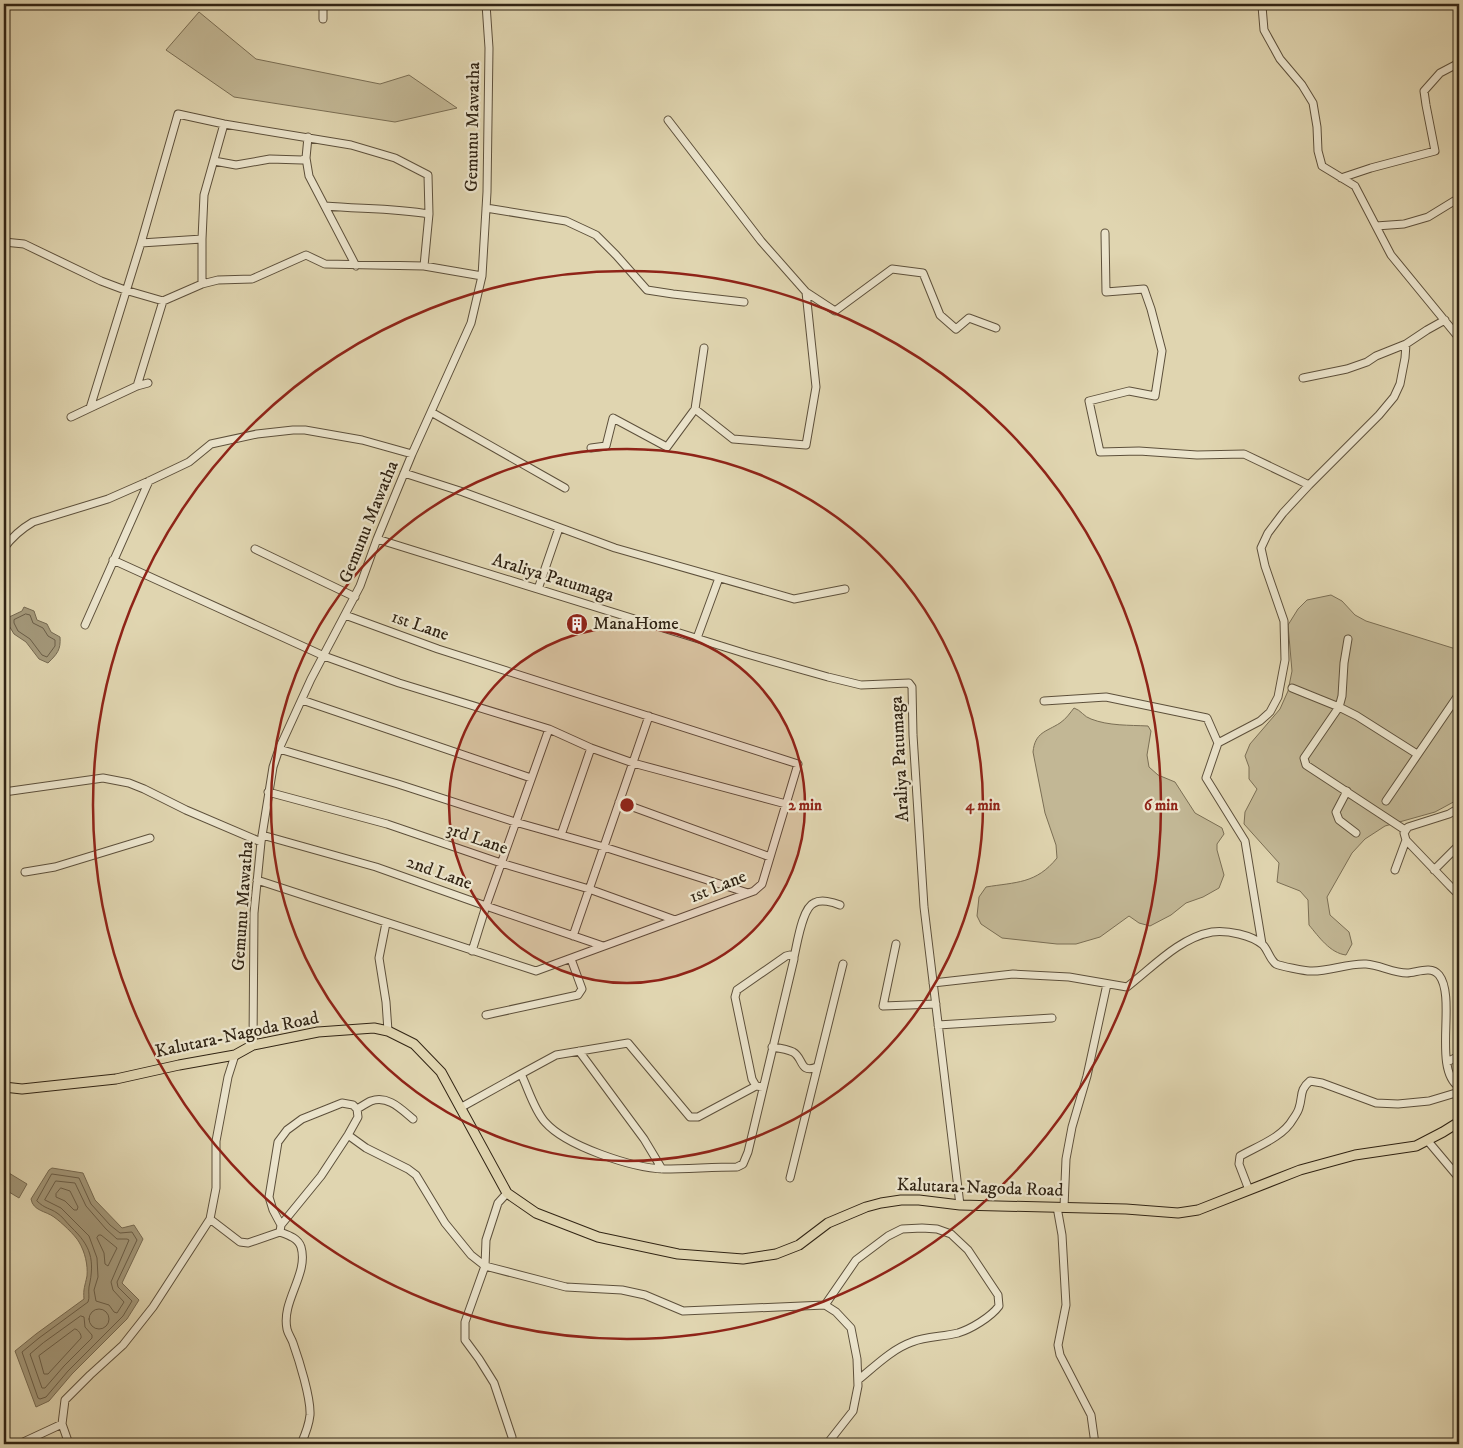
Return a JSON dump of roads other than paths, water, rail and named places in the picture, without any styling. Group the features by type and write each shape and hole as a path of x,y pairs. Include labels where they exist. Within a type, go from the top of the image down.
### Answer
{"main road":[{"name":"Kalutara-Nagoda Road","path":"4,1087 22,1089 116,1079 179,1064 235,1055 254,1045 318,1032 374,1028 388,1031 414,1044 441,1072 507,1193 536,1213 598,1237 678,1254 743,1259 776,1254 799,1245 828,1224 866,1206 901,1200 920,1200 960,1205 1126,1209 1178,1213 1198,1210 1300,1170 1355,1155 1416,1146 1459,1122"}],"street":[{"path":"253,4 256,6 257,4"},
{"path":"323,19 324,4"},
{"name":"Gemunu Mawatha","path":"254,1045 254,913 268,792 273,767 279,749 302,700 360,586 404,473 471,322 482,276 486,208 489,48 486,4"},
{"path":"1259,4 1262,6 1264,30 1280,59 1302,85 1313,103 1318,151 1322,166 1355,186 1392,255 1459,338"},
{"path":"1341,178 1435,151 1424,91 1440,73 1459,63"},
{"path":"90,408 178,114 224,124 352,144 395,158 428,175 429,214 424,266"},
{"path":"668,120 761,241 806,292 835,311 892,269 924,273 940,316 956,329 969,318 996,328"},
{"path":"202,284 204,195 224,124"},
{"path":"308,137 306,158 309,176 356,266"},
{"path":"214,161 236,165 270,159 302,160 306,158"},
{"path":"1376,226 1404,224 1428,217 1459,198"},
{"path":"325,206 355,209 406,210 429,214"},
{"path":"486,208 566,221 596,235 647,290 744,302"},
{"path":"1106,234 1106,292 1144,289 1162,351 1155,396 1129,391 1089,401 1100,452 1139,451 1197,455 1244,454 1309,485"},
{"path":"141,242 202,239"},
{"path":"4,242 24,244 101,281 163,302 202,284 218,280 252,279 306,255 326,264 424,266 482,276"},
{"path":"695,409 733,439 806,445 816,387 806,292"},
{"path":"138,386 163,302"},
{"path":"1303,378 1346,369 1367,362 1376,356 1406,344 1445,320"},
{"path":"1218,743 1260,721 1270,712 1278,697 1285,660 1284,621 1265,566 1262,548 1268,533 1309,485 1380,415 1394,397 1400,384 1406,344"},
{"path":"591,448 606,446 613,418 667,447 695,409 704,348"},
{"path":"71,417 148,383"},
{"path":"431,412 566,488"},
{"path":"4,548 10,539 22,528 33,522 108,499 189,462 211,444 257,434 305,430 362,440 412,454"},
{"path":"404,473 463,492 615,548 794,599 845,589"},
{"path":"85,625 149,481"},
{"path":"538,589 560,528"},
{"name":"Araliya Patumaga","path":"377,539 747,654 861,685 909,684 912,687 913,734 924,907 960,1205"},
{"path":"255,549 355,597"},
{"path":"113,560 324,656 399,683 549,729 591,748 633,762 786,804"},
{"path":"697,638 719,578"},
{"name":"1st Lane","path":"257,880 536,971 754,891 762,884 798,764 438,649 345,616"},
{"path":"1348,639 1344,662 1342,696 1338,707 1304,758 1306,765 1405,830"},
{"path":"1292,688 1357,716 1417,754"},
{"path":"1386,801 1459,694"},
{"path":"1044,701 1106,697 1207,718 1218,743 1206,778 1245,841 1262,944 1276,964 1300,969 1323,970 1364,964 1407,973 1435,971 1443,983 1445,997 1447,1062 1450,1076 1454,1084 1459,1087"},
{"path":"302,700 531,778"},
{"path":"573,936 649,716"},
{"path":"472,951 486,906 549,729"},
{"path":"561,835 591,748"},
{"path":"279,749 604,847 748,893"},
{"name":"2nd Lane","path":"4,792 102,778 129,783 186,810 262,839 376,867 603,946"},
{"name":"3rd Lane","path":"268,792 387,824 675,920"},
{"path":"1347,792 1336,812 1339,820 1356,833"},
{"path":"619,802 770,857"},
{"path":"1405,830 1408,827 1449,814 1459,808"},
{"path":"1405,830 1406,840 1459,894"},
{"path":"25,872 55,867 150,838"},
{"path":"1395,870 1406,840"},
{"path":"1434,870 1456,848"},
{"path":"521,1074 542,1119 561,1134 589,1150 609,1157 662,1169 737,1167 743,1164 748,1152 759,1086 772,1047 806,910 814,903 832,901 840,905"},
{"path":"386,923 378,958 386,1002 388,1031"},
{"path":"933,983 1013,974 1069,977 1127,987 1187,940 1222,931 1247,936 1262,944"},
{"path":"896,944 883,1006 936,1004"},
{"path":"759,1086 752,1079 735,997 737,990 786,956 794,957"},
{"path":"486,1015 578,995 582,989 571,959"},
{"path":"790,1178 843,964"},
{"path":"1095,1444 1091,1415 1060,1355 1058,1345 1066,1305 1060,1207 1072,1127 1087,1076 1107,984"},
{"path":"938,1025 1052,1018"},
{"path":"460,1108 556,1055 628,1042 690,1117 698,1117 759,1086"},
{"path":"772,1047 793,1052 805,1068 810,1070 817,1068"},
{"path":"579,1051 644,1139 662,1169"},
{"path":"69,1444 62,1424 66,1400 123,1345 153,1307 210,1219 216,1188 216,1141 228,1077 235,1055"},
{"path":"1447,1062 1459,1056"},
{"path":"1249,1190 1239,1164 1240,1156 1283,1132 1299,1108 1304,1085 1310,1081 1322,1083 1376,1104 1429,1101 1459,1092"},
{"path":"357,1109 371,1101 383,1099 398,1107 413,1120"},
{"path":"210,1219 240,1242 248,1243 280,1228 321,1176 348,1135 358,1117 357,1109 353,1105 342,1103 302,1119 287,1130 278,1142 269,1197 280,1228 293,1237 300,1245 303,1260 287,1312 287,1330 293,1343 305,1384 310,1414 302,1444"},
{"path":"348,1135 366,1148 416,1175 445,1223 471,1255 485,1266 566,1287 622,1290 645,1295 684,1312 825,1305 836,1312 850,1328 856,1359 858,1386 852,1411 827,1444"},
{"path":"1427,1140 1459,1178"},
{"path":"507,1193 498,1203 486,1240 485,1266 465,1322 465,1340 494,1383 512,1444"},
{"path":"825,1305 856,1260 888,1236 902,1229 937,1229 951,1234 968,1250 998,1295 999,1306 994,1313 981,1322 958,1333 934,1336 911,1342 893,1352 858,1380"},
{"path":"19,1444 62,1424"}],"water":[{"path":"24,607 34,611 37,620 47,624 51,632 60,637 58,651 48,663 39,659 26,642 14,634 5,619 22,611"},
{"path":"52,1168 83,1173 95,1200 122,1228 134,1225 143,1239 122,1283 139,1300 127,1319 72,1374 49,1401 36,1407 15,1351 84,1299 87,1276 86,1259 77,1239 57,1219 37,1208 32,1203 31,1199"},
{"path":"4,1170 27,1184 19,1198 4,1189"}],"place":[{"name":"ManaHome","path":"577,624"}]}
